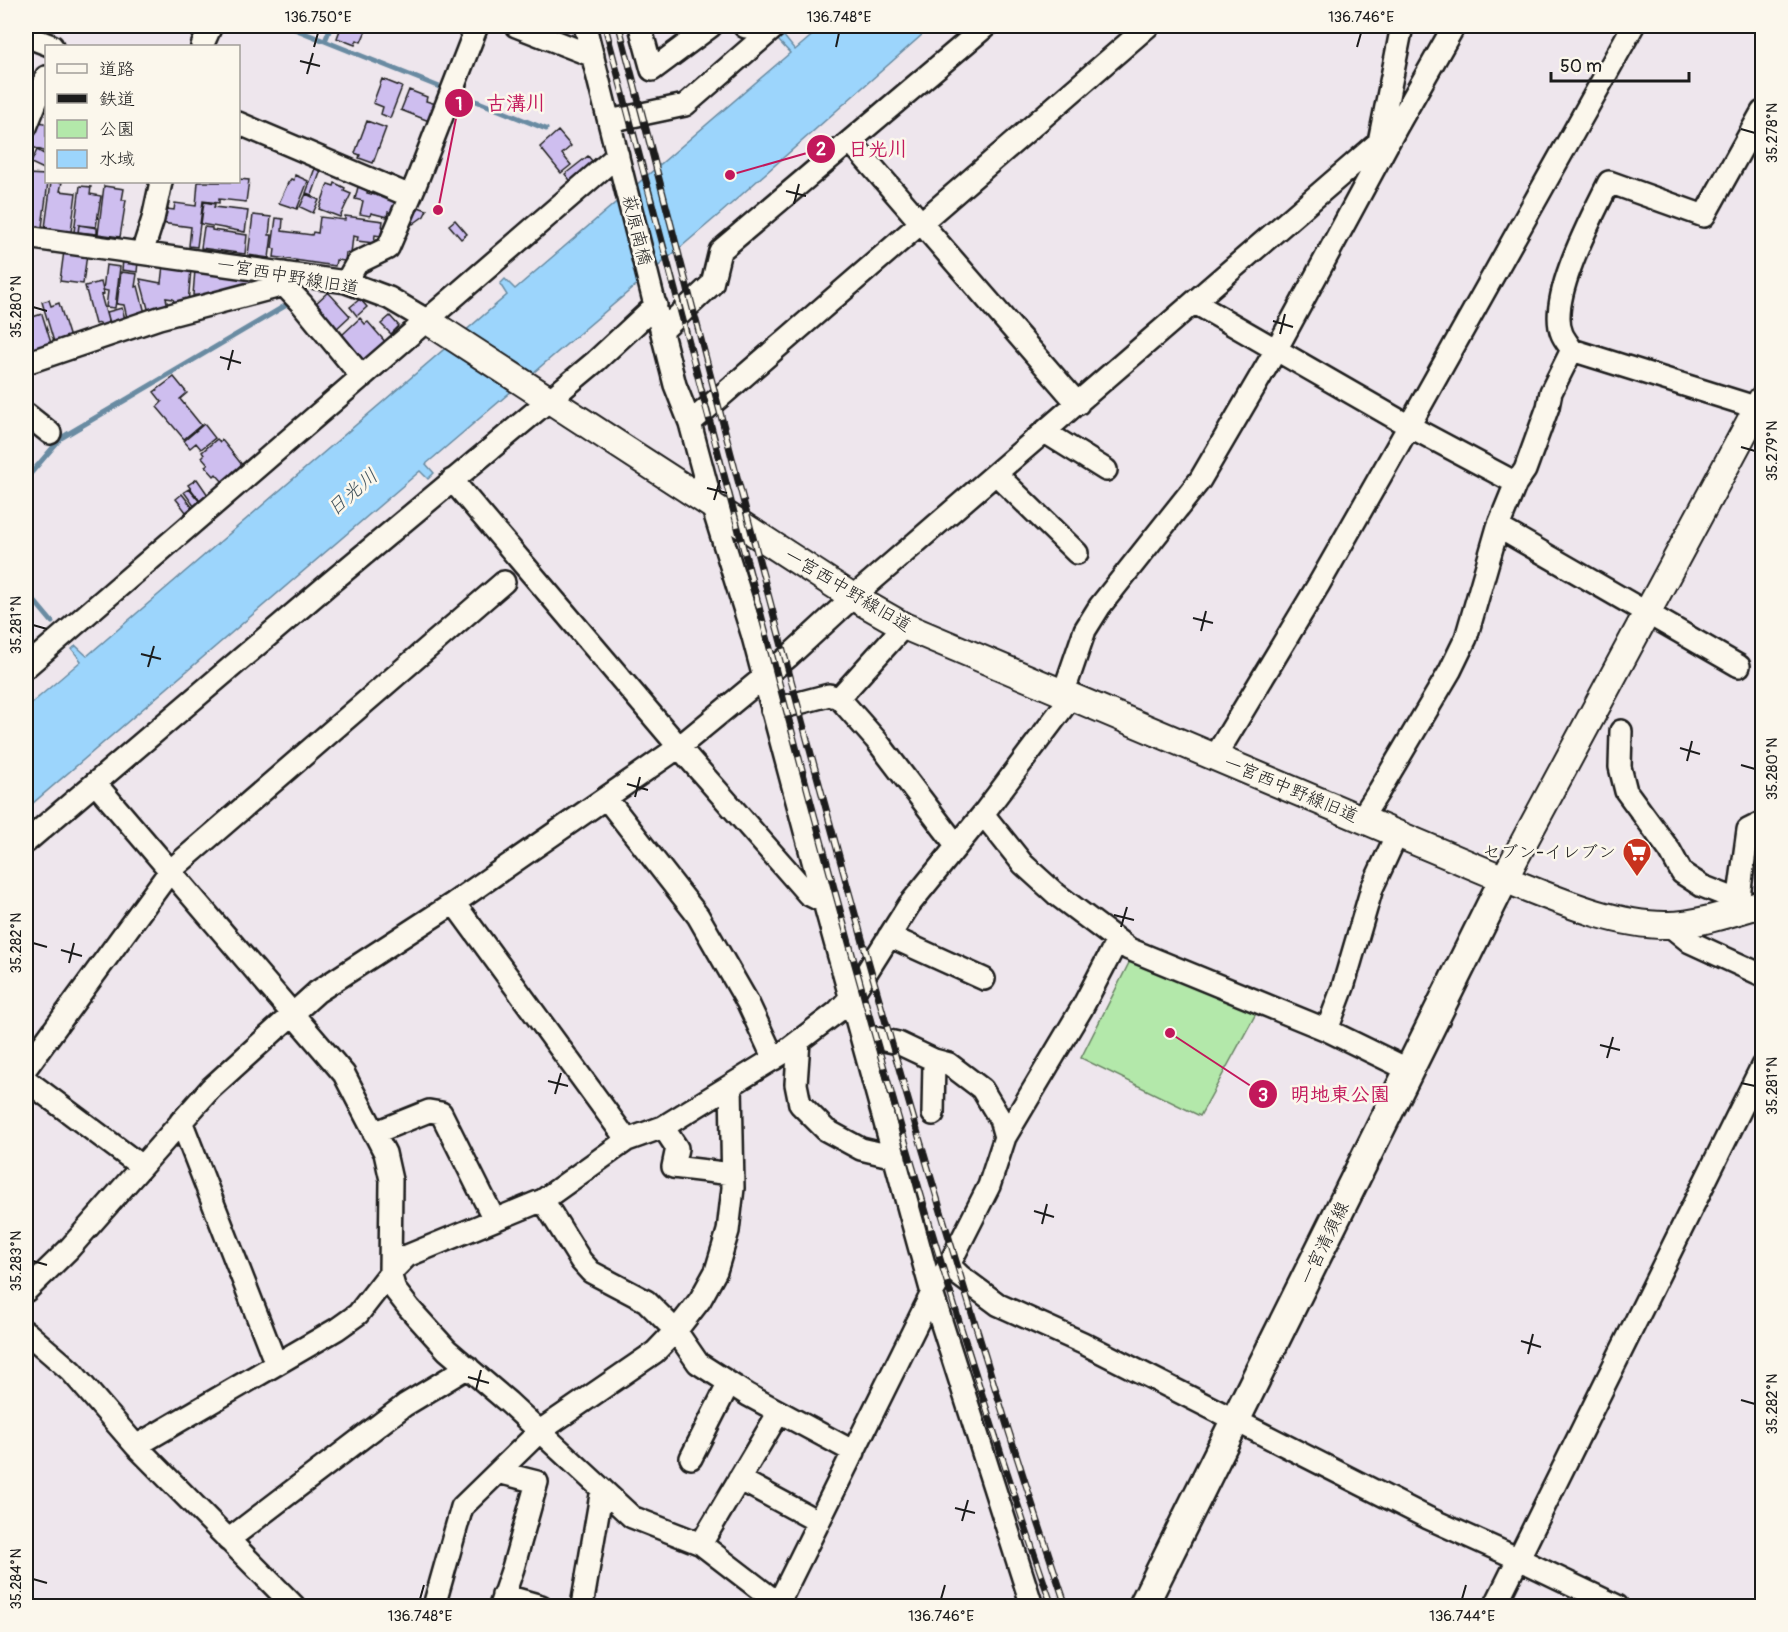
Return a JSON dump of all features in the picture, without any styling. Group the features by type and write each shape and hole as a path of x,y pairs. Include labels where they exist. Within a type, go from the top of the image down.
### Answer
{"main road":[{"name":"一宮清須線","path":"1143,1606 1504,879"}],"street":[{"path":"202,45 211,26"},
{"path":"346,282 357,263 388,248 477,26"},
{"path":"516,26 593,56"},
{"name":"萩原南橋","path":"585,26 675,385 690,423 712,505 752,633 932,1293 1032,1606"},
{"path":"640,26 651,70 711,26"},
{"path":"609,121 685,105 776,26"},
{"path":"662,331 712,284 720,251 986,26"},
{"path":"690,423 1148,26"},
{"path":"26,1291 68,1250 211,1088 316,992 454,903 679,747 1382,144 1402,26"},
{"path":"135,1446 338,1329 358,1314 390,1273 407,1256 543,1200 627,1140 663,1126 774,1059 837,1012 850,997 909,904 983,814 1067,695 1085,630 1100,606 1200,480 1276,350 1382,144 1454,26"},
{"path":"1215,757 1319,584 1633,26"},
{"path":"26,36 49,45"},
{"path":"26,127 45,80"},
{"path":"1504,879 1760,404 1572,350 1561,333 1560,309 1565,282 1586,229 1609,182 1704,216 1762,112"},
{"path":"240,124 410,196"},
{"path":"850,141 1078,404"},
{"path":"26,667 618,155"},
{"path":"142,253 153,219 160,183"},
{"name":"一宮西中野線旧道","path":"26,237 142,253 284,279 346,282 389,298 854,597 904,626 1504,879 1578,908 1635,922 1669,925 1762,904"},
{"path":"26,363 284,279 363,377"},
{"path":"1195,303 1409,426 1516,483"},
{"path":"26,842 452,480 596,361 656,305"},
{"path":"1361,819 1444,681 1466,638 1498,527 1516,483 1525,470 1548,407 1551,392 1572,350"},
{"path":"26,414 50,433"},
{"path":"1045,432 1106,470"},
{"path":"996,474 1077,554"},
{"path":"452,480 679,747 808,894 824,902"},
{"path":"1498,527 1739,666"},
{"path":"26,1068 170,871 504,582"},
{"path":"838,698 904,626"},
{"path":"772,710 829,695 838,698 877,741 957,846"},
{"path":"1621,731 1620,767 1626,791 1671,851 1682,873 1702,886 1730,897 1737,911"},
{"path":"94,783 344,1074 385,1153 391,1180 390,1273 395,1290 409,1308 447,1350 540,1431 632,1516 700,1544 778,1605 932,1293 989,1186 1005,1137 1082,1008 1117,941"},
{"path":"606,798 698,916 748,1003 774,1059"},
{"path":"983,814 1023,864 1056,894 1129,949 1327,1030 1409,1070"},
{"path":"1737,911 1748,830 1753,825 1762,823"},
{"path":"1327,1030 1343,987 1372,888 1397,834"},
{"path":"454,903 627,1140"},
{"path":"1669,925 1690,942 1762,975"},
{"path":"889,936 984,979"},
{"path":"861,1035 898,1043 934,1060 949,1064 982,1089 1000,1119 1005,1137"},
{"path":"799,1041 796,1084 800,1104 826,1130 861,1149 895,1157"},
{"path":"933,1114 934,1060"},
{"path":"1495,1606 1762,1066"},
{"path":"26,1080 141,1166"},
{"path":"435,1606 462,1507 540,1431 655,1352 676,1331 700,1300 716,1271 728,1231 732,1174 731,1086"},
{"path":"374,1133 429,1111 441,1113 494,1219"},
{"path":"181,1121 276,1364"},
{"path":"663,1126 677,1148 673,1167 732,1174"},
{"path":"543,1200 581,1261 591,1272 646,1301 676,1331 698,1363 779,1412 854,1452"},
{"path":"949,1264 960,1276 999,1305 1083,1343 1428,1518 1519,1558 1617,1606"},
{"path":"26,1332 72,1371 135,1446 294,1606"},
{"path":"228,1540 405,1405 468,1367"},
{"path":"691,1458 729,1383"},
{"path":"700,1544 779,1412"},
{"path":"498,1472 537,1482 502,1601 542,1606"},
{"path":"739,1479 819,1522"},
{"path":"582,1606 602,1489"}],"green space":[{"path":"1133,955 1259,1008 1200,1116 1081,1058"}],"water":[{"path":"823,26 932,26 722,212 426,464 434,473 428,479 420,471 26,809 26,708 81,661 72,649 74,647 76,646 87,656 507,295 500,284 505,279 515,289 790,53 777,39 783,35 795,50"}],"building":[{"path":"336,26 368,26 361,42 357,40 355,45 337,38 340,30 335,29"},
{"path":"382,79 402,87 390,118 381,114 383,107 373,103"},
{"path":"409,90 427,97 426,101 436,104 429,121 401,110"},
{"path":"36,120 45,124 45,152 27,145"},
{"path":"367,121 386,128 373,163 359,158 360,155 355,153"},
{"path":"558,131 571,146 562,154 571,165 561,173 540,147"},
{"path":"37,150 45,154 45,170 31,163"},
{"path":"588,156 599,164 574,185 565,174"},
{"path":"315,168 321,170 312,195 306,193"},
{"path":"26,174 45,175 45,183 48,183 42,227 28,225 29,214 26,209"},
{"path":"295,175 308,181 297,209 279,203 288,183 291,179 294,180"},
{"path":"240,179 249,180 246,202 219,199 219,203 203,201 197,247 189,246 191,227 161,223 162,213 166,214 167,209 174,210 175,203 196,206 198,183 240,183"},
{"path":"51,183 62,183 60,191 76,193 71,232 45,228"},
{"path":"335,183 351,194 340,217 319,209 328,184 334,186"},
{"path":"359,183 369,185 367,193 395,200 392,213 388,212 387,217 371,213 370,216 360,214 363,201 355,199"},
{"path":"80,186 91,187 90,194 101,196 96,227 79,225 78,233 74,232"},
{"path":"104,186 124,189 122,200 126,200 120,237 98,234"},
{"path":"306,194 319,200 313,213 300,207"},
{"path":"204,202 215,204 214,207 248,211 245,232 201,224"},
{"path":"412,205 427,210 424,216 413,224 405,221"},
{"path":"253,215 271,217 269,235 272,235 269,258 248,255"},
{"path":"345,216 383,221 381,236 375,235 374,243 357,241 358,237 353,236 351,254 346,253 345,261 336,260 335,266 274,257 275,249 272,248 276,218 283,219 282,231 312,235 313,232 318,233 320,217 345,220"},
{"path":"455,220 467,234 461,239 449,225"},
{"path":"79,225 97,228 97,234 78,232"},
{"path":"204,227 247,235 245,254 201,248"},
{"path":"64,251 87,254 83,284 60,281"},
{"path":"123,260 138,262 137,272 122,270"},
{"path":"106,265 120,267 115,308 106,307 108,291 103,290"},
{"path":"163,265 191,269 188,304 176,307 173,299 166,298 169,311 150,316 140,279 161,283"},
{"path":"195,270 264,280 207,296 193,295"},
{"path":"121,272 137,274 135,287 138,286 146,317 128,322 124,305 117,304"},
{"path":"101,282 104,294 101,295 110,328 102,330 100,323 95,324 85,286"},
{"path":"328,292 350,316 336,329 314,305"},
{"path":"360,299 367,307 357,316 350,307"},
{"path":"49,300 51,306 59,303 70,338 54,342 42,302"},
{"path":"122,308 126,323 111,327 107,312"},
{"path":"42,314 51,343 41,346 42,352 28,356 26,319"},
{"path":"390,316 399,326 391,334 381,324"},
{"path":"360,318 365,324 368,322 388,345 367,364 342,335"},
{"path":"174,377 187,393 180,399 201,425 184,439 157,407 162,402 154,392"},
{"path":"204,424 215,438 201,449 196,443 190,448 184,441"},
{"path":"217,439 220,442 222,440 243,466 223,482 205,466 208,464 202,457 204,455 202,452"},
{"path":"197,479 208,495 200,501 188,485"},
{"path":"189,489 200,502 194,506 184,492"},
{"path":"182,494 192,507 186,512 176,499"}],"waterway":[{"path":"287,26 447,90"},
{"path":"325,41 331,26"},
{"path":"456,93 546,129"},
{"path":"26,479 61,438 290,303"},
{"path":"26,591 52,622"}],"railway":[{"path":"605,26 869,1015 938,1253 1012,1489 1052,1606"},
{"path":"619,26 775,622 884,1017 1002,1411 1066,1606"}],"place":[{"name":"日光川","path":"730,175"},
{"name":"古溝川","path":"438,210"},
{"name":"セブン-イレブン","path":"1637,878"},
{"name":"明地東公園","path":"1170,1033"}]}
